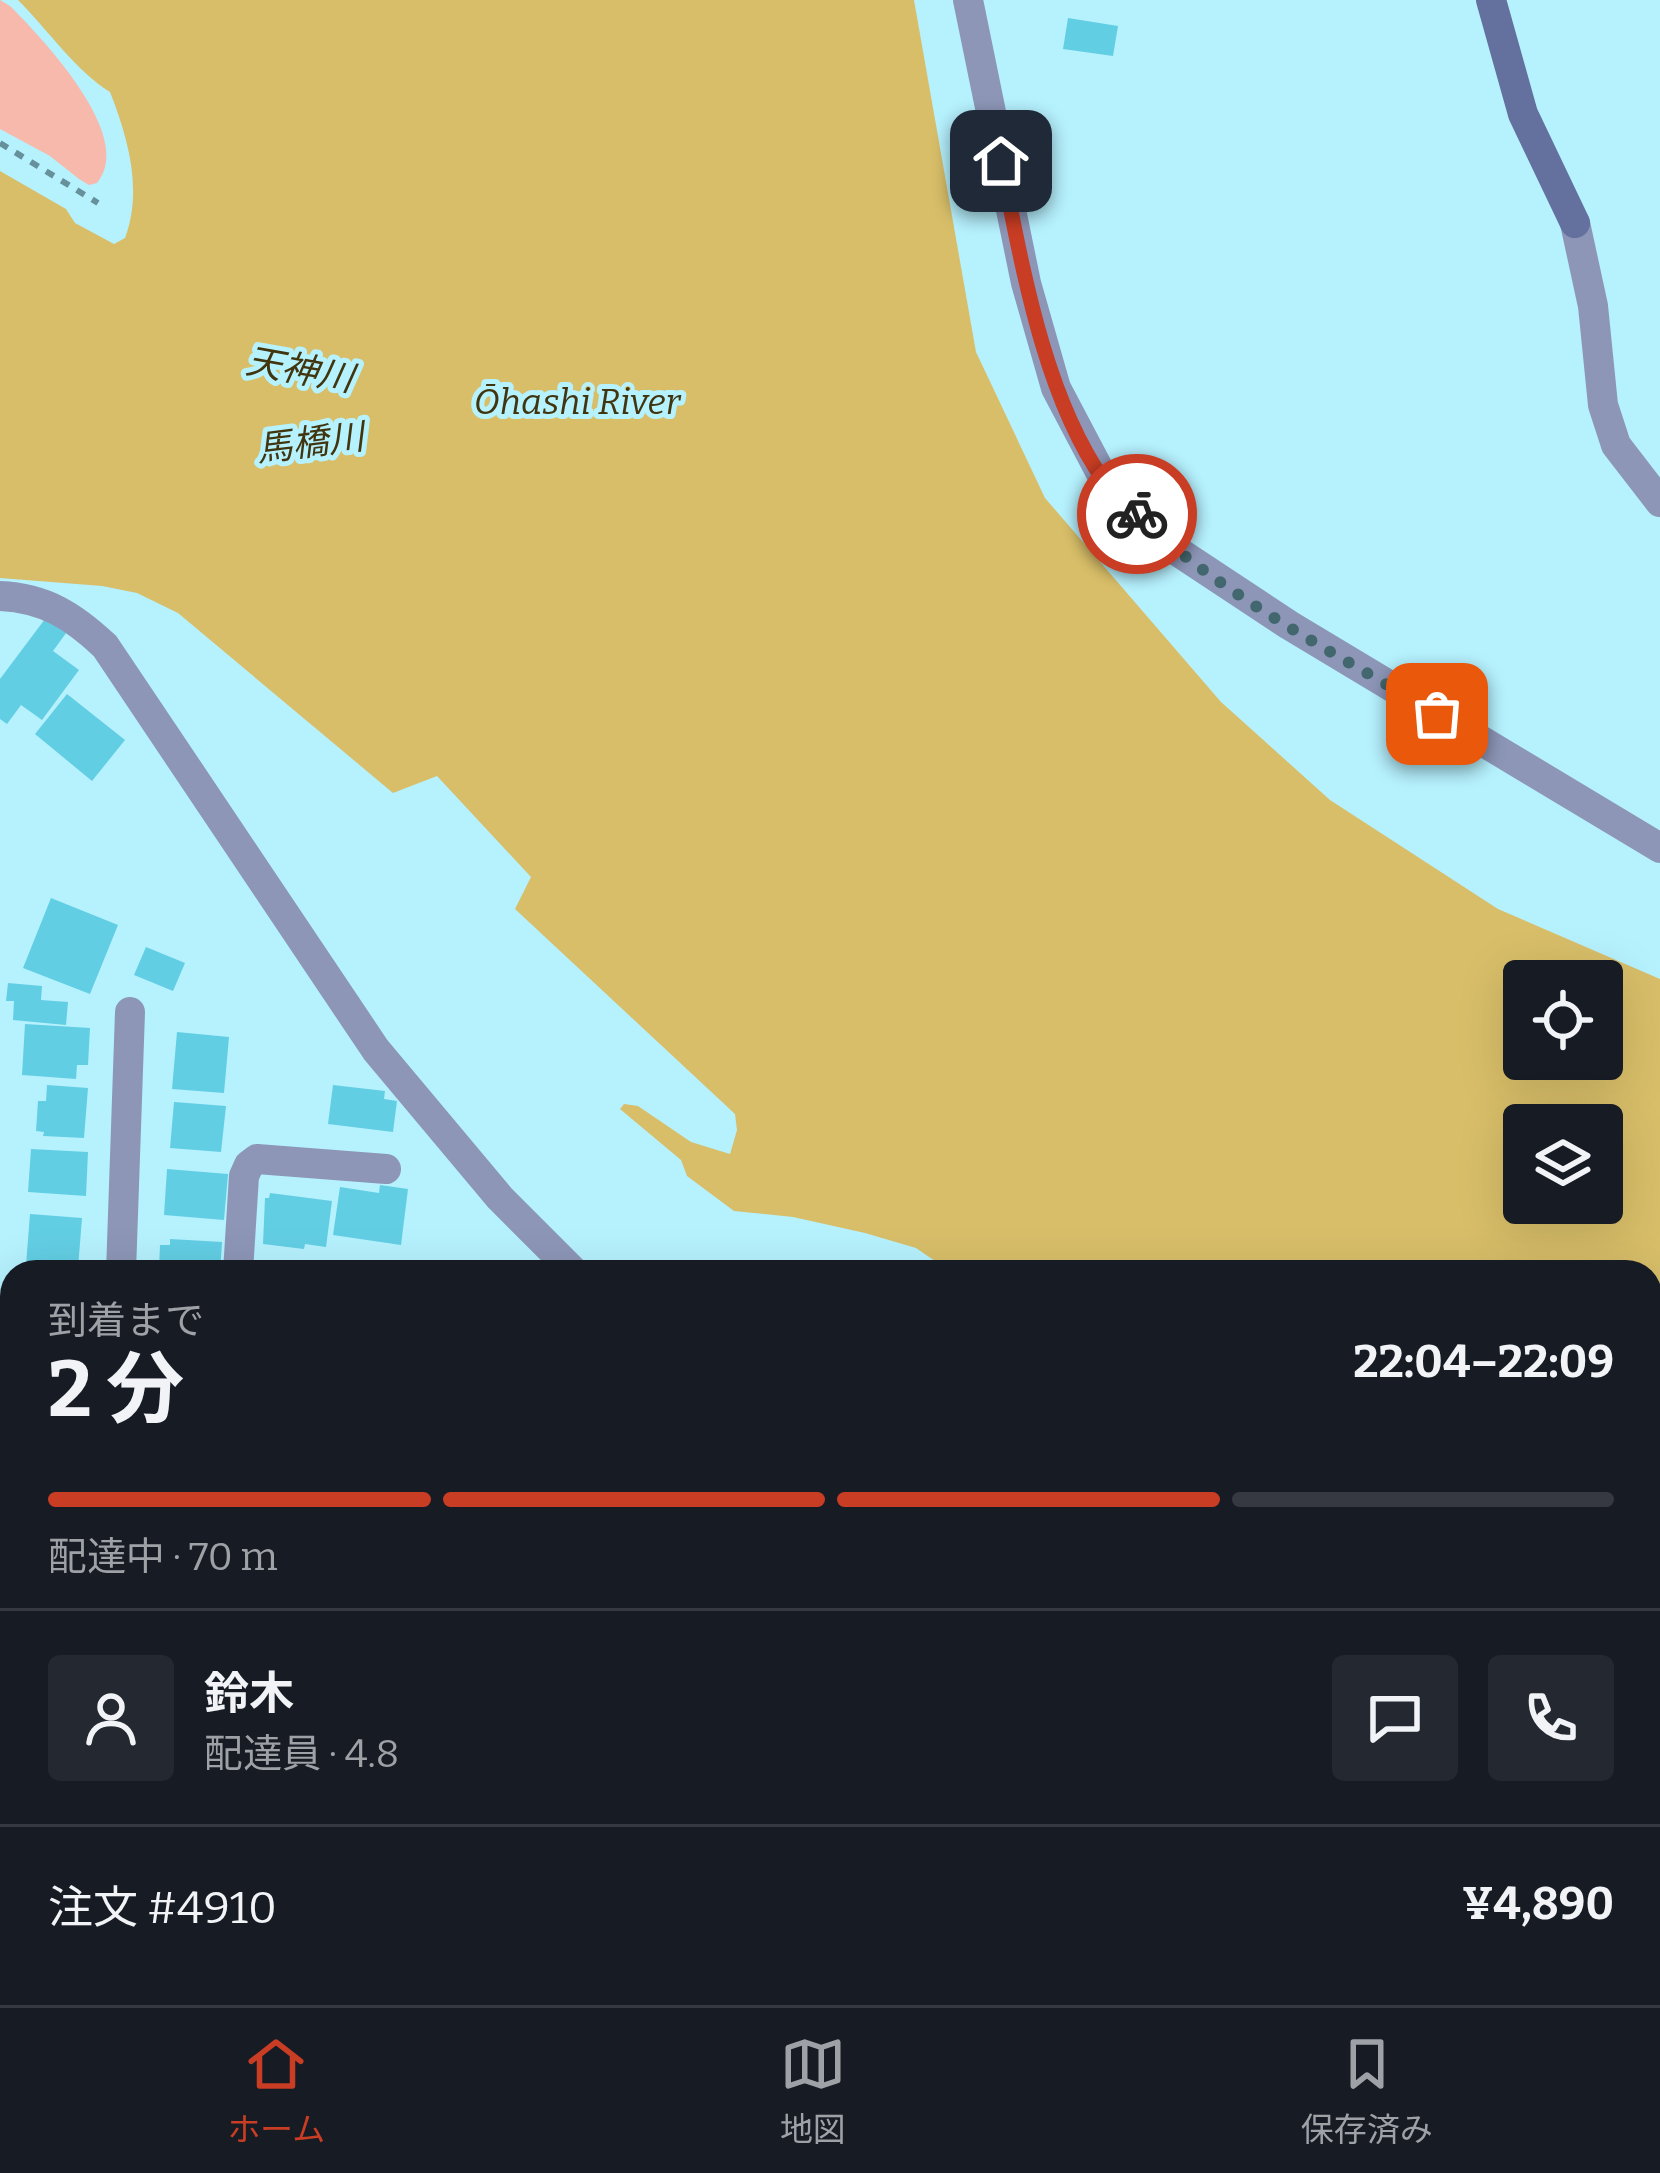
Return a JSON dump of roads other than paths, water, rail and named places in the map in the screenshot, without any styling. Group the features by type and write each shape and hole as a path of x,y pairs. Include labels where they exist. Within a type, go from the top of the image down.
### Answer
{"street":[{"path":"968,0 1026,283 1056,388 1105,482 1168,545 1660,848"},
{"path":"1491,0 1523,114 1574,223 1593,305 1603,405 1616,445 1660,502"},
{"path":"0,596 23,597 62,609 106,646 376,1050 500,1198 562,1260"},
{"path":"121,1260 130,1012"},
{"path":"239,1260 244,1176 257,1159 386,1169"}],"water":[{"name":"Ōhashi River","path":"18,0 914,0 976,352 1045,498 1221,702 1330,800 1498,909 1616,960 1503,960 1503,1080 1623,1080 1623,963 1660,979 1660,1260 934,1260 916,1248 865,1233 793,1217 734,1211 687,1176 681,1160 620,1109 624,1104 638,1106 691,1142 730,1154 737,1130 735,1114 515,909 531,877 437,776 393,793 178,613 137,593 0,578 0,171 114,244 125,238 133,201 127,146 110,92"}],"water label":[{"name":"天神川","path":"300,369"},
{"name":"馬橋川","path":"310,442"}]}
